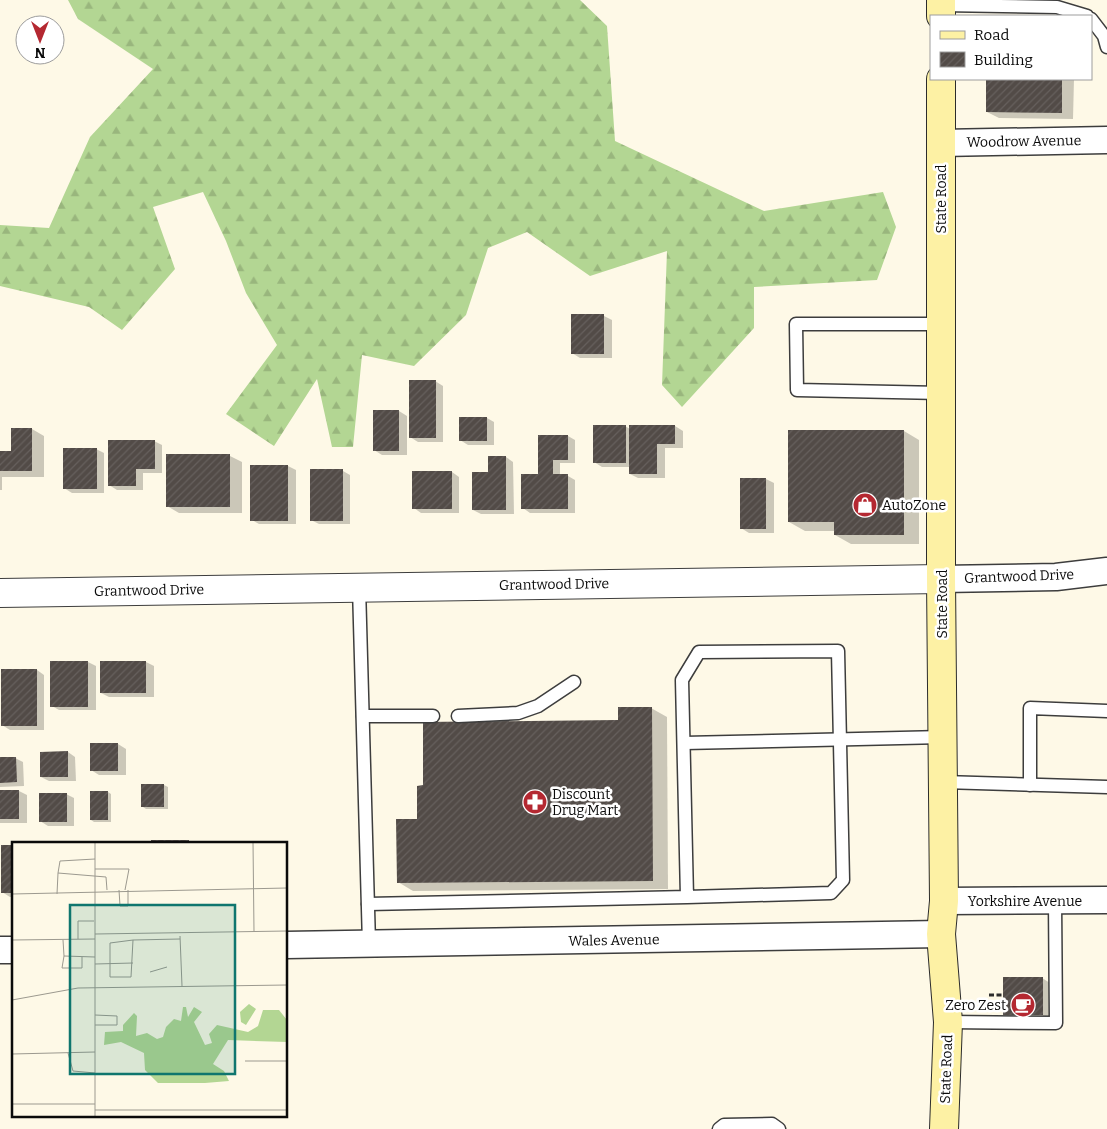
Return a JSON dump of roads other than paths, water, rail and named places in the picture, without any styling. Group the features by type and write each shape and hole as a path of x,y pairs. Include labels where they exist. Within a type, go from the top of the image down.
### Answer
{"main road":[{"name":"State Road","path":"942,80 944,902 942,934 948,1022 944,1129"}],"street":[{"name":"Woodrow Avenue","path":"942,143 1107,140"},
{"name":"Grantwood Drive","path":"0,592 1056,577 1107,571"},
{"name":"Yorkshire Avenue","path":"944,902 1107,900"},
{"name":"Wales Avenue","path":"288,946 942,934"}],"lane":[{"path":"942,7 1057,7 1084,15"},
{"path":"1092,20 1104,36 1107,47"},
{"path":"942,324 796,324 796,390 942,393"},
{"path":"359,587 369,944"},
{"path":"368,904 687,897 831,893 843,880 838,651 699,652 682,680 687,897"},
{"path":"458,716 518,713 538,706 574,682"},
{"path":"1030,785 1030,708 1107,711"},
{"path":"363,716 433,716"},
{"path":"684,743 943,737"},
{"path":"943,782 1107,787"},
{"path":"948,1022 1056,1023 1055,901"},
{"path":"719,1129 724,1126 772,1124 779,1129"}],"place":[{"name":"AutoZone","path":"865,505"},
{"name":"Discount Drug Mart","path":"535,802"},
{"name":"Zero Zest","path":"1023,1005"}]}
